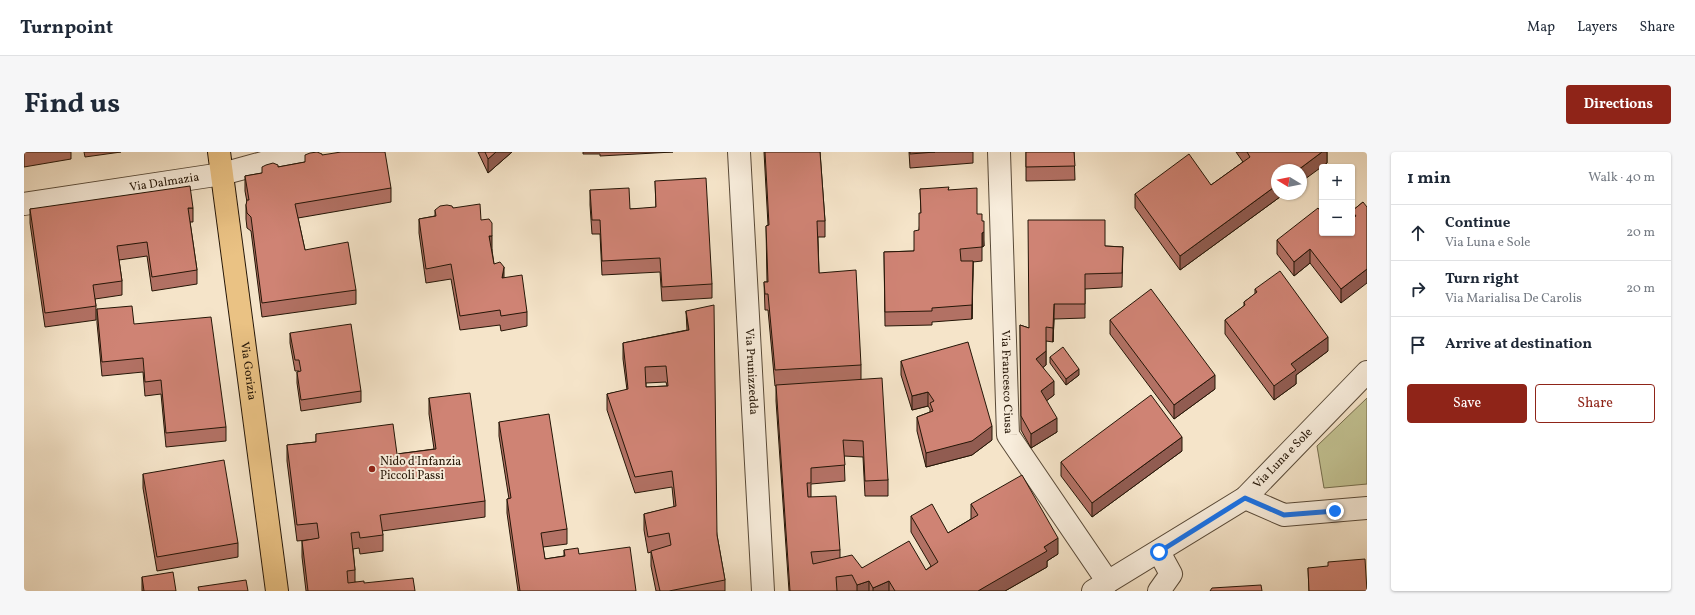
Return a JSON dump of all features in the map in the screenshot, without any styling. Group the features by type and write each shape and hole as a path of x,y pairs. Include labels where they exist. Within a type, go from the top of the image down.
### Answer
{"main road":[{"name":"Via Gorizia","path":"218,152 277,591"}],"street":[{"name":"Via Dalmazia","path":"24,204 222,174 303,152"},
{"name":"Via Prunizzedda","path":"739,152 762,591"},
{"name":"Via Francesco Ciusa","path":"999,152 1008,435 1100,587"},
{"name":"Via Luna e Sole","path":"1100,587 1245,498 1367,372"},
{"path":"1245,498 1284,515 1367,508"},
{"path":"1159,552 1171,574 1159,591"}],"green space":[{"path":"1367,398 1367,484 1324,488 1317,446"}],"building":[{"path":"317,152 322,155 341,152 385,152 391,188 295,204 305,250 348,242 356,290 262,303 251,217 247,213 246,205 247,200 249,200 245,176 262,173 262,167 273,163 278,165 278,167 305,162 305,155"},
{"path":"485,152 496,152 488,159"},
{"path":"765,152 820,152 825,221 817,221 819,273 856,270 861,365 775,370 768,294 765,294 764,282 768,282 766,226 769,225"},
{"path":"910,152 935,152 910,154"},
{"path":"1026,152 1074,152 1075,166 1026,167"},
{"path":"1247,152 1322,152 1306,164 1271,164 1271,189 1180,256 1135,194 1189,154 1211,185 1250,157"},
{"path":"706,178 712,284 662,287 660,258 602,261 600,220 592,220 590,190 629,188 630,209 656,207 655,181"},
{"path":"190,186 193,208 188,208 197,270 152,277 147,242 117,246 122,281 93,285 96,306 45,313 30,209"},
{"path":"949,187 948,190 977,188 977,214 982,214 982,221 984,221 982,247 960,249 961,261 973,261 972,305 932,308 932,311 885,312 884,252 914,251 914,231 919,230 919,213 921,213 920,189"},
{"path":"1363,202 1367,207 1367,269 1341,289 1310,249 1294,262 1277,240 1318,208 1319,236 1355,236 1355,209"},
{"path":"480,204 481,220 489,219 492,223 492,236 489,236 494,264 500,262 504,267 502,278 522,275 527,312 501,316 500,310 460,316 451,264 426,269 419,219 436,216 435,210 440,206 447,205 452,206 453,208"},
{"path":"1028,220 1105,220 1105,246 1123,247 1122,273 1085,274 1085,304 1054,304 1053,328 1046,327 1046,351 1036,359 1054,381 1041,391 1057,418 1031,434 1021,416 1020,325 1029,328"},
{"path":"1280,271 1328,337 1291,364 1296,370 1274,386 1225,320 1245,305 1244,302 1257,292 1255,289"},
{"path":"1151,289 1215,375 1174,405 1110,320"},
{"path":"714,305 717,535 725,580 669,591 660,591 651,551 671,545 669,533 648,537 644,514 676,506 672,471 635,477 607,394 628,389 623,343 689,330 686,311","holes":["666,366 668,386 646,387 645,367"]},
{"path":"132,306 134,324 211,317 226,427 166,433 161,380 145,382 143,358 102,362 97,309"},
{"path":"351,324 361,391 301,400 297,372 301,371 299,360 295,360 290,333"},
{"path":"968,342 992,426 972,441 926,453 917,417 933,411 930,403 934,401 928,392 912,396 901,361"},
{"path":"1063,347 1079,369 1066,379 1050,357"},
{"path":"882,378 888,480 865,481 863,441 843,440 845,465 811,468 811,483 807,483 808,497 836,496 840,550 811,552 813,564 852,555 862,568 909,541 926,570 938,562 911,516 932,504 948,533 978,515 971,504 1022,475 1058,538 1044,547 1047,551 978,591 895,591 889,581 873,588 869,581 857,585 852,575 836,577 837,591 790,591 776,385"},
{"path":"470,393 485,501 380,515 383,535 360,538 359,532 351,533 355,570 347,571 348,583 364,581 364,583 413,578 415,591 308,591 302,541 319,538 317,523 297,525 287,445 316,442 316,434 393,424 397,454 436,449 429,398"},
{"path":"1151,395 1182,437 1092,503 1061,462"},
{"path":"549,414 567,529 541,533 545,559 565,556 564,550 578,548 579,554 630,547 636,591 520,591 507,499 511,498 499,422"},
{"path":"224,460 238,543 157,557 143,474"},
{"path":"1365,559 1367,591 1309,591 1308,568 1328,566 1328,562"},
{"path":"173,572 176,591 144,591 142,577"},
{"path":"246,580 248,591 199,591 198,587"},
{"path":"1261,585 1262,591 1210,591 1212,588"}],"place":[{"name":"Nido d'Infanzia Piccoli Passi","path":"372,469"}],"route":[{"path":"1159,552 1245,498 1284,515 1335,511"}]}
